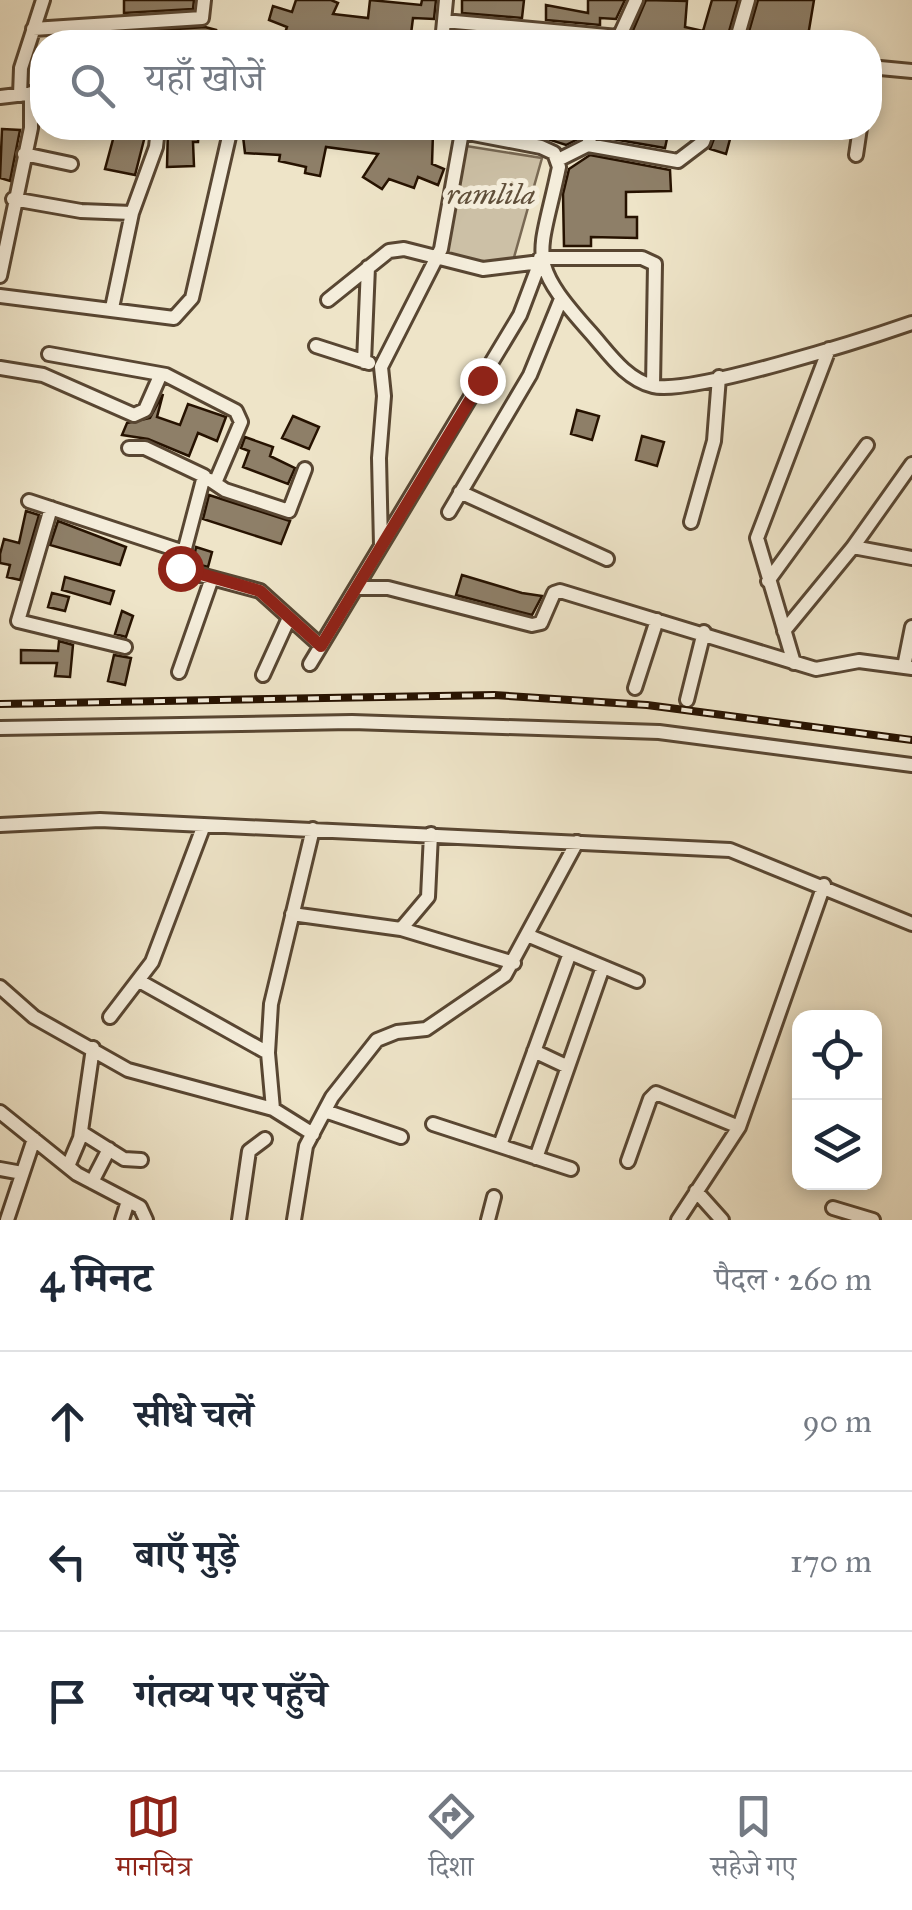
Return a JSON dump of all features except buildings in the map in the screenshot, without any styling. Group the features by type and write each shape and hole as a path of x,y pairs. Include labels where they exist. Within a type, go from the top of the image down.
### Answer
{"street":[{"path":"43,0 33,29 202,18 204,0"},
{"path":"443,30 446,0"},
{"path":"622,30 636,0"},
{"path":"739,30 748,0"},
{"path":"444,21 526,30"},
{"path":"30,39 21,68 30,90"},
{"path":"882,68 912,71"},
{"path":"0,97 30,93"},
{"path":"0,276 13,198 30,132"},
{"path":"112,308 132,213 157,140"},
{"path":"0,296 174,318 192,298 228,140"},
{"path":"381,547 379,458 384,396 380,367 437,258 460,140"},
{"path":"505,140 542,147 558,160"},
{"path":"588,145 589,140"},
{"path":"558,160 588,145 678,161 704,140"},
{"path":"856,155 858,140"},
{"path":"24,154 71,164"},
{"path":"310,664 520,316 540,260 558,160"},
{"path":"13,198 81,211 132,213"},
{"path":"328,300 389,250 404,248 483,269 540,260 642,258 655,264 653,386"},
{"path":"540,260 561,300 626,373 653,386 692,385 912,323"},
{"path":"364,362 368,267"},
{"path":"449,512 530,375 561,300"},
{"path":"316,346 380,367"},
{"path":"794,662 757,547 758,530 809,410 828,349"},
{"path":"49,354 166,375 240,416 241,422 210,480 184,552 182,570 260,591 321,646"},
{"path":"0,368 43,375 134,416 146,410 160,376"},
{"path":"691,522 714,441 719,377"},
{"path":"768,581 866,445"},
{"path":"129,448 144,448 210,480 289,511 305,469"},
{"path":"784,632 853,547 912,464"},
{"path":"460,492 608,559"},
{"path":"29,501 184,552"},
{"path":"51,508 18,621 125,647"},
{"path":"853,547 912,558"},
{"path":"179,672 212,578"},
{"path":"356,588 388,588 532,625 541,623 554,592 560,591 825,670 859,660 908,668 912,628"},
{"path":"262,675 289,618"},
{"path":"635,688 657,620"},
{"path":"687,700 704,632"},
{"path":"0,728 352,722 659,732 912,766"},
{"path":"0,825 100,820 730,850 912,924"},
{"path":"110,1016 141,982 204,824"},
{"path":"273,1108 268,1053 271,1004 313,829"},
{"path":"401,930 428,896 432,834"},
{"path":"294,1220 309,1140 325,1110 377,1040 397,1032 426,1029 506,975 578,842"},
{"path":"678,1220 739,1127 824,885"},
{"path":"292,914 401,930 514,963"},
{"path":"526,936 637,980"},
{"path":"500,1145 570,953"},
{"path":"536,1158 603,966"},
{"path":"141,982 268,1053"},
{"path":"0,986 34,1017 128,1070 273,1108 309,1140"},
{"path":"69,1164 81,1132 93,1048"},
{"path":"534,1051 568,1068"},
{"path":"628,1161 650,1098 656,1094 739,1127"},
{"path":"325,1110 401,1137"},
{"path":"0,1112 92,1182 142,1210 146,1220"},
{"path":"433,1124 571,1169"},
{"path":"81,1132 124,1159 141,1160"},
{"path":"7,1220 34,1138"},
{"path":"240,1220 249,1152 264,1138"},
{"path":"92,1182 108,1149"},
{"path":"0,1169 22,1173"},
{"path":"696,1191 722,1220"},
{"path":"488,1220 494,1197"},
{"path":"122,1220 128,1200"},
{"path":"833,1208 873,1220"}],"green space":[{"name":"ramlila","path":"460,145 542,158 511,268 437,257"}],"railway":[{"path":"0,704 494,695 647,705 912,740"}],"route":[{"path":"180,568 260,591 321,646 482,380"}]}
